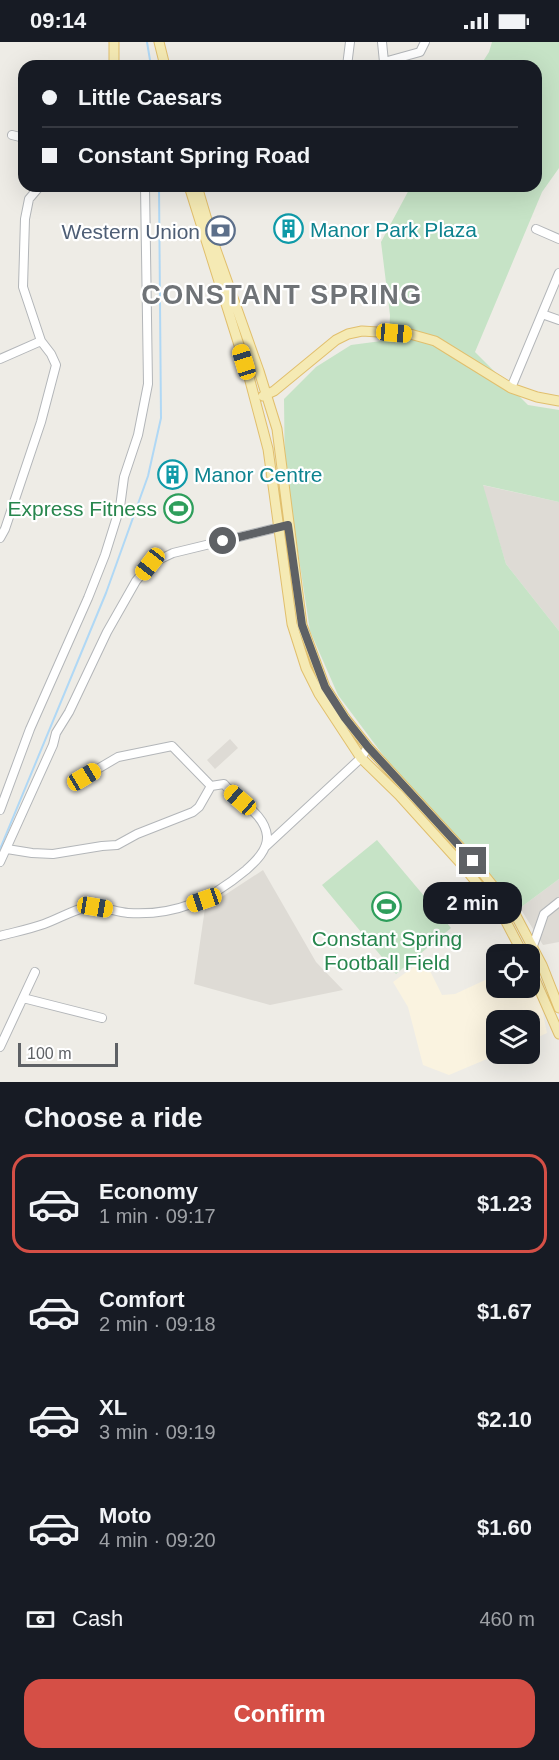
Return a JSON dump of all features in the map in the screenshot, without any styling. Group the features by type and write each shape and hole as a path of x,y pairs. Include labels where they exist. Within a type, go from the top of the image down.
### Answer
{"main road":[{"path":"114,42 114,60"},
{"path":"159,42 162,60"},
{"path":"191,192 255,399 268,449 302,625 325,687 345,718 368,747 473,861 514,912 532,944"},
{"path":"199,192 215,247 277,429 285,483 283,526 292,624 306,668 361,758 399,795 464,867 502,914 518,944"},
{"path":"255,399 267,395 336,340 362,331 410,334 435,341 511,387 537,397 559,401"},
{"path":"540,963 559,1008"},
{"path":"540,991 559,1035"}],"street":[{"path":"348,60 350,42"},
{"path":"381,60 382,42"},
{"path":"394,60 420,52 426,42"},
{"path":"12,135 18,136"},
{"path":"0,538 5,529 56,365 41,341 23,286 25,219 29,199 35,192"},
{"path":"0,810 30,729 105,555 120,507 124,477 138,435 148,384 145,192"},
{"path":"536,230 559,239"},
{"path":"511,387 559,273"},
{"path":"542,314 559,320"},
{"path":"0,359 41,341"},
{"path":"0,861 53,745 56,733 69,712 115,617 136,581 150,564 173,553 283,526"},
{"path":"84,777 118,758 172,746 211,786"},
{"path":"0,936 44,924 87,907 129,913 153,912 180,908 204,900 225,888 254,863 265,847 361,758 368,747"},
{"path":"211,786 224,784 260,821 267,836 265,847"},
{"path":"7,849 53,854 117,845 137,834 193,812 199,807 211,786"},
{"path":"534,944 544,914 559,902"},
{"path":"0,1047 35,972"},
{"path":"23,998 102,1018"}],"shaded area":[{"path":"482,485 559,502 559,631 506,564"},
{"path":"230,739 238,748 215,769 207,760"},
{"path":"263,870 316,962 343,990 270,1005 194,984 205,908"},
{"path":"559,879 559,942 543,945 520,908"},
{"path":"424,959 442,995 455,994 486,980 486,998 540,998 547,1033 540,1036 540,1010 486,1010 486,1059 449,1075 423,1065 408,1007 393,982"}],"green space":[{"path":"492,42 559,42 559,168 542,192 542,60 484,60"},
{"path":"408,192 542,192 475,352 528,405 559,410 559,502 483,485 506,564 559,631 559,879 520,908 413,795 338,695 310,631 285,483 284,399 316,367 351,345 389,340 390,315 381,242"},
{"name":"Constant Spring Football Field","path":"377,840 451,928 396,974 322,885"}],"waterway":[{"path":"147,42 150,60"},
{"path":"0,849 106,593 148,476 161,418 159,192"}],"place":[{"name":"Manor Park Plaza","path":"289,229"},
{"name":"Western Union","path":"221,231"},
{"name":"Manor Centre","path":"173,474"},
{"name":"Express Fitness","path":"178,508"},
{"name":"Constant Spring Football Field","path":"387,907"}],"district":[{"name":"CONSTANT SPRING","path":"282,295"}],"route":[{"path":"223,541 288,525 302,625 325,687 345,718 368,747 473,861"}]}
